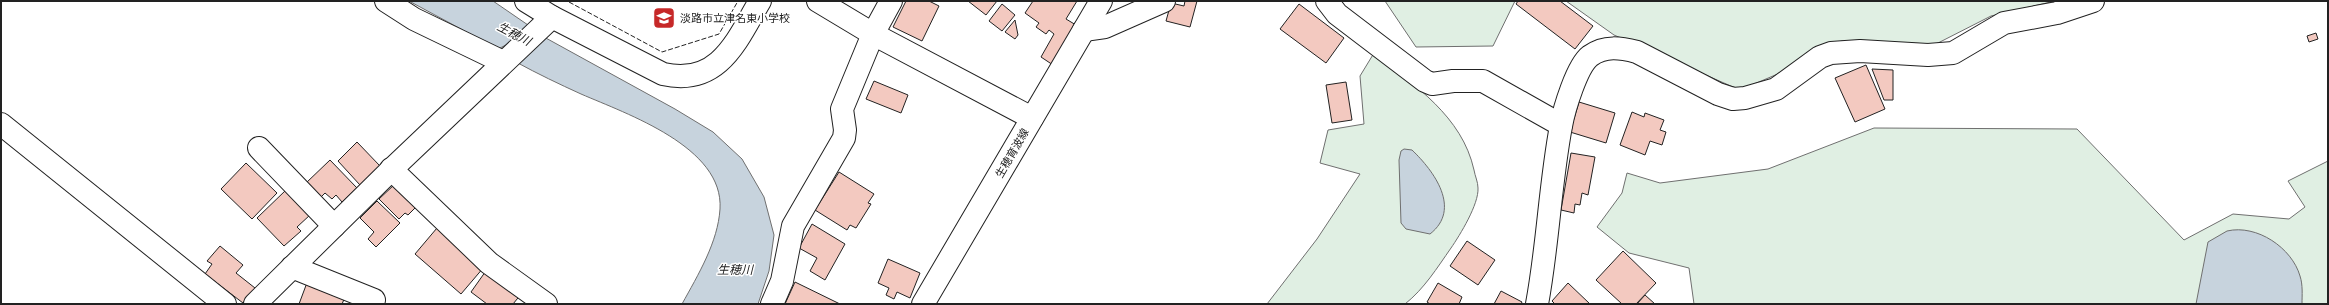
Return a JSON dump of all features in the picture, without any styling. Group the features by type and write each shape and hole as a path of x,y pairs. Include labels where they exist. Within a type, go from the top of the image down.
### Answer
{"street":[{"path":"386,1 414,19 504,60"},
{"path":"526,1 546,23 664,74 683,76 700,74 714,66 729,54 760,1"},
{"path":"818,1 873,34 1032,118"},
{"path":"772,304 782,281 793,226 844,138 845,130 842,109 873,34 891,1"},
{"name":"生穂育波線","path":"923,304 1101,1"},
{"path":"1084,30 1105,27 1164,1"},
{"path":"1327,1 1337,14 1425,81 1432,84 1454,81 1483,81 1561,124"},
{"path":"1537,304 1561,124 1582,65 1590,56 1604,49 1622,48 1637,52 1718,94 1733,99 1745,98 1776,88 1820,57 1831,53 1860,51 1928,55 1953,53 2004,23 2058,13 2093,1"},
{"path":"255,304 391,169 504,60 546,23"},
{"path":"1,124 226,304"},
{"path":"259,148 334,226"},
{"path":"391,169 489,263 546,304"},
{"path":"292,267 374,300"}],"green space":[{"path":"1385,1 1515,1 1493,46 1416,47"},
{"path":"1566,1 2055,1 1991,16 1936,44 1842,41 1822,46 1780,73 1740,90 1614,35"},
{"path":"1374,53 1435,104 1448,118 1459,134 1468,151 1478,184 1477,195 1472,211 1451,248 1435,271 1418,292 1405,304 1267,304 1317,239 1360,174 1320,163 1328,130 1364,124 1360,76"},
{"path":"1874,128 2077,129 2184,240 2233,214 2289,219 2305,207 2288,181 2328,161 2328,304 1694,304 1689,268 1629,253 1597,227 1622,193 1627,173 1660,183 1768,169"}],"water":[{"name":"生穂川","path":"409,1 493,1 528,25 510,43 498,49"},
{"name":"生穂川","path":"544,37 675,109 713,132 742,159 764,197 774,235 769,271 758,304 682,304 706,258 715,234 720,209 717,187 706,168 690,151 669,136 646,123 540,75 516,62"},
{"path":"1404,149 1412,150 1429,168 1441,190 1444,202 1444,213 1439,224 1430,234 1406,229 1401,223 1399,160 1401,151"},
{"path":"2227,231 2250,231 2272,240 2281,248 2296,266 2300,276 2302,286 2302,304 2196,304 2208,242"}],"building":[{"path":"906,1 929,1 939,6 922,41 893,27"},
{"path":"968,1 997,1 986,15"},
{"path":"1033,1 1077,1 1066,19 1076,25 1053,65 1041,57 1054,34 1049,30 1046,34 1036,27 1039,23 1025,13"},
{"path":"1185,1 1197,1 1190,27 1166,21 1171,3 1184,6"},
{"path":"1518,1 1560,1 1593,26 1575,49 1516,4"},
{"path":"1002,4 1015,15 1002,31 989,21"},
{"path":"1299,4 1344,38 1326,63 1280,29"},
{"path":"1015,20 1018,35 1015,39 1005,32"},
{"path":"2316,33 2318,39 2309,42 2307,36"},
{"path":"1866,65 1885,109 1855,122 1835,78"},
{"path":"1872,69 1893,70 1893,100 1884,100"},
{"path":"874,81 908,95 901,113 866,99"},
{"path":"1346,82 1352,120 1332,123 1326,85"},
{"path":"1579,102 1615,113 1606,143 1570,132"},
{"path":"1632,112 1644,117 1645,113 1664,120 1660,130 1666,132 1662,145 1650,141 1645,155 1620,145"},
{"path":"357,142 380,166 360,185 338,161"},
{"path":"1571,153 1595,157 1588,195 1582,193 1580,205 1575,204 1574,213 1561,210"},
{"path":"330,160 357,188 342,202 336,195 332,199 325,193 320,198 306,183"},
{"path":"246,163 277,193 252,219 221,189"},
{"path":"839,172 874,194 868,203 871,204 856,228 850,225 847,230 815,210"},
{"path":"395,184 418,205 408,215 405,213 399,219 379,199"},
{"path":"286,190 310,215 297,227 301,231 284,246 257,218"},
{"path":"377,201 400,223 376,247 368,239 374,232 360,218"},
{"path":"812,224 845,244 825,280 810,271 817,258 799,248"},
{"path":"437,228 484,267 461,294 415,254"},
{"path":"1467,241 1495,260 1478,285 1450,266"},
{"path":"220,246 243,265 236,273 255,288 243,303 205,274 212,264 207,261"},
{"path":"1623,251 1656,283 1636,304 1622,304 1596,280"},
{"path":"888,259 920,273 910,298 897,292 894,299 886,295 889,288 878,283"},
{"path":"488,268 522,293 513,304 487,304 471,292"},
{"path":"308,280 346,295 342,304 299,304"},
{"path":"795,282 840,304 785,304"},
{"path":"1438,283 1462,297 1459,304 1430,304 1427,302"},
{"path":"1568,283 1590,304 1555,304 1552,301"},
{"path":"1501,291 1522,302 1521,304 1494,304"},
{"path":"1645,295 1655,304 1637,304"}],"fence":[{"path":"569,2 662,52 719,34 738,1"}],"place":[{"name":"淡路市立津名東小学校","path":"664,18"}]}
